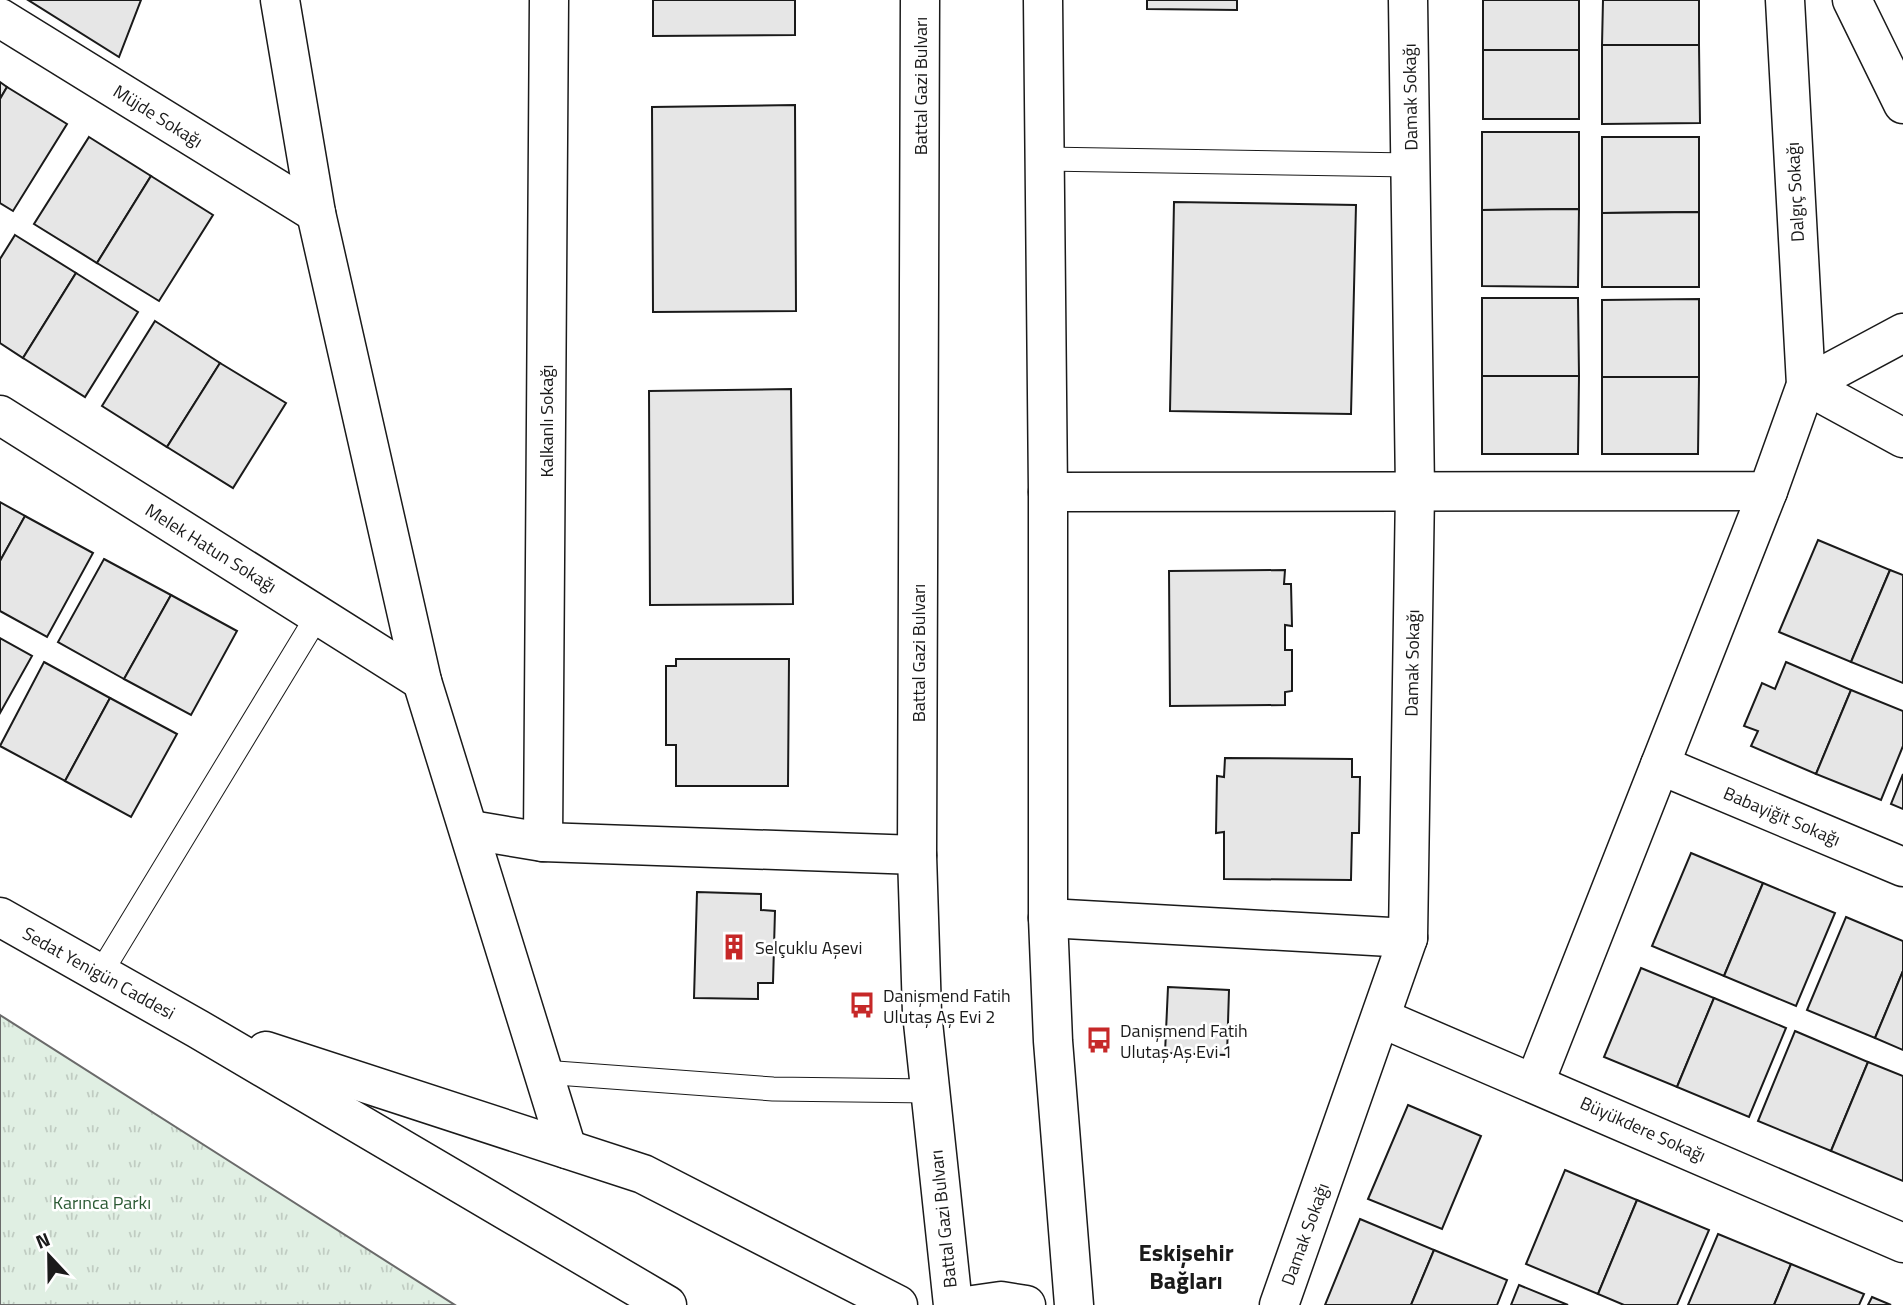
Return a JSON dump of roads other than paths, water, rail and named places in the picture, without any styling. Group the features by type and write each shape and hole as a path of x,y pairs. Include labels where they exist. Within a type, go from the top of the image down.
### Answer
{"street":[{"path":"281,0 316,214 422,681 471,830 567,1150"},
{"name":"Kalkanlı Sokağı","path":"543,842 549,0"},
{"name":"Battal Gazi Bulvarı","path":"920,0 917,855 922,1013 953,1305"},
{"path":"1043,0 1048,492 1048,918 1053,1041 1074,1305"},
{"name":"Damak Sokağı","path":"1279,1305 1408,938 1415,490 1408,0"},
{"path":"1853,0 1903,104"},
{"name":"Dalgıç Sokağı","path":"1786,1 1806,385"},
{"name":"Müjde Sokağı","path":"0,18 316,214"},
{"path":"1535,1082 1769,491 1806,385 1903,333"},
{"path":"1806,385 1903,438"},
{"name":"Melek Hatun Sokağı","path":"0,415 422,681"},
{"path":"1048,492 1769,491"},
{"name":"Babayiğit Sokağı","path":"1660,765 1903,867"},
{"path":"471,830 543,842 917,855"},
{"name":"Sedat Yenigün Caddesi","path":"0,918 198,1029"},
{"path":"1048,918 1408,938"},
{"name":"Büyükdere Sokağı","path":"1381,1018 1535,1082 1903,1243"},
{"path":"198,1029 643,1174 898,1305"},
{"path":"198,1029 667,1305"},
{"path":"551,1238 618,1305"},
{"path":"973,1305 1001,1301 1026,1305"}],"lane":[{"path":"1045,159 1411,165"},
{"path":"100,974 318,615"},
{"path":"543,1072 773,1089 930,1091"}],"place":[{"name":"Selçuklu Aşevi","path":"734,947"},
{"name":"Danişmend Fatih Ulutaş Aş Evi 2","path":"862,1005"},
{"name":"Danişmend Fatih Ulutaş Aş Evi 1","path":"1099,1040"}],"district":[{"name":"Eskişehir Bağları","path":"1186,1266"}],"park label":[{"name":"Karınca Parkı","path":"102,1202"}]}
